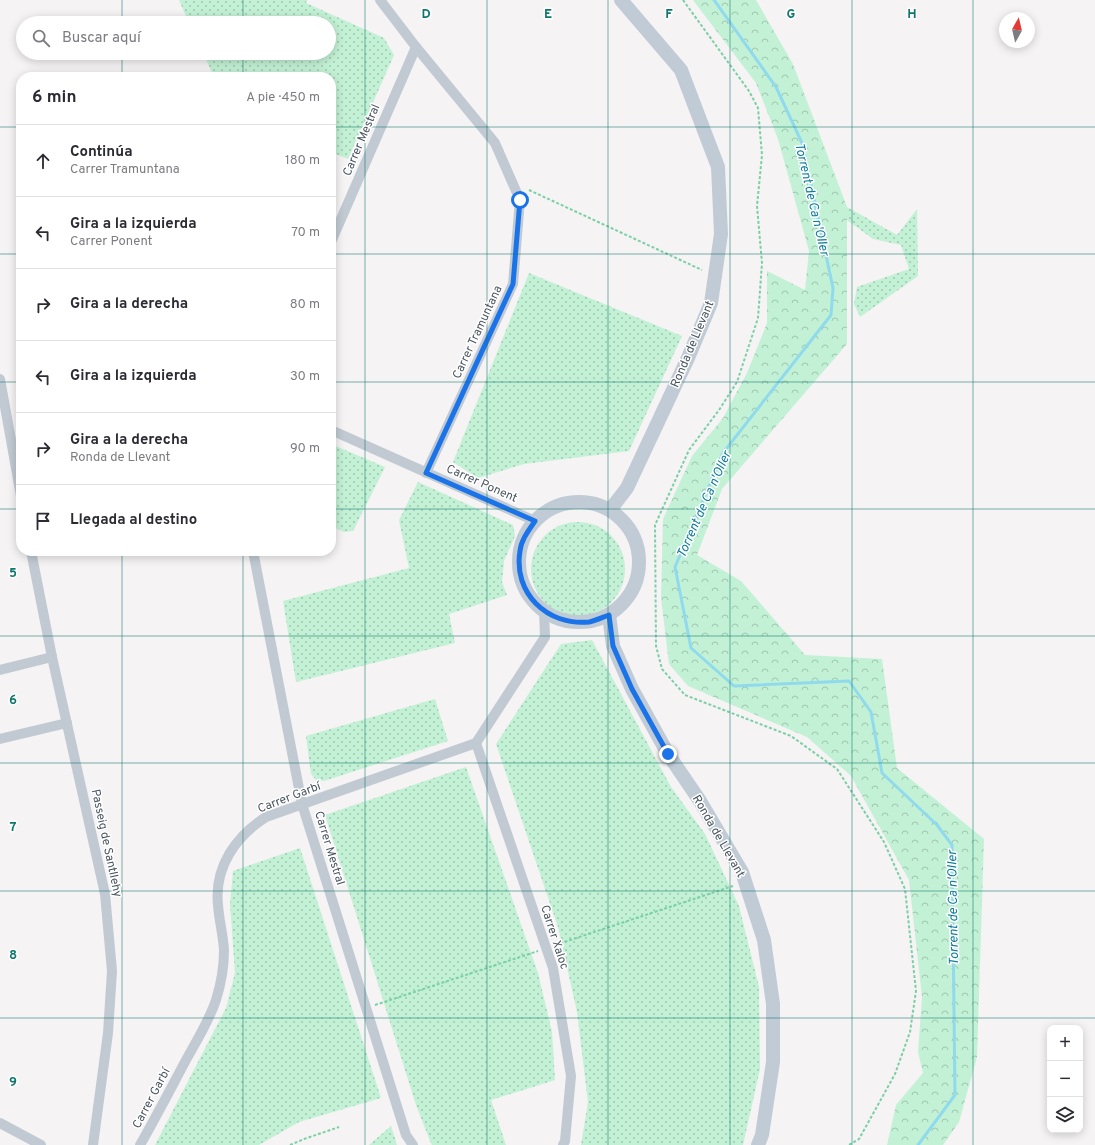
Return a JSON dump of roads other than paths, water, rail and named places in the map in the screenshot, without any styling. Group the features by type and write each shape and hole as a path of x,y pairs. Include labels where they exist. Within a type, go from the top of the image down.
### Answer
{"main road":[{"name":"Ronda de Llevant","path":"610,510 627,488 688,358 711,303 721,234 718,167 681,70 621,0"},
{"path":"571,502 591,503 610,510 620,517 633,534 640,556 638,577 623,604 609,615 589,622 564,620 544,611 536,604 524,587 520,572 520,551 524,538 535,521 551,509 571,502"},
{"name":"Ronda de Llevant","path":"609,615 613,646 632,689 668,754 700,801 742,872 764,940 773,1004 773,1062 762,1135 758,1145"}],"street":[{"name":"Carrer Tramuntana","path":"380,0 416,47 495,143 520,200 513,284 426,473"},
{"name":"Carrer Mestral","path":"336,231 416,47"},
{"path":"0,379 16,468"},
{"name":"Carrer Ponent","path":"336,432 535,521"},
{"name":"Passeig de Santllehy","path":"33,556 52,657 105,894 112,971 108,1033 93,1145"},
{"name":"Carrer Mestral","path":"254,556 302,804 406,1135 413,1145"},
{"path":"476,743 545,638 544,611"},
{"path":"0,670 52,657"},
{"path":"0,738 67,723"},
{"name":"Carrer Garbí","path":"140,1145 206,1024 221,983 224,951 218,906 218,891 221,872 234,844 253,825 266,817 476,743"},
{"name":"Carrer Xaloc","path":"476,743 553,968 571,1076 565,1141 563,1145"},
{"path":"4,1125 41,1145"}],"waterway":[{"name":"Torrent de Ca n'Oller","path":"714,0 776,87 802,143 833,288 831,315 723,453 675,567 691,648 734,686 849,681 871,712 882,773 937,825 952,845 955,1095 918,1145"}]}
